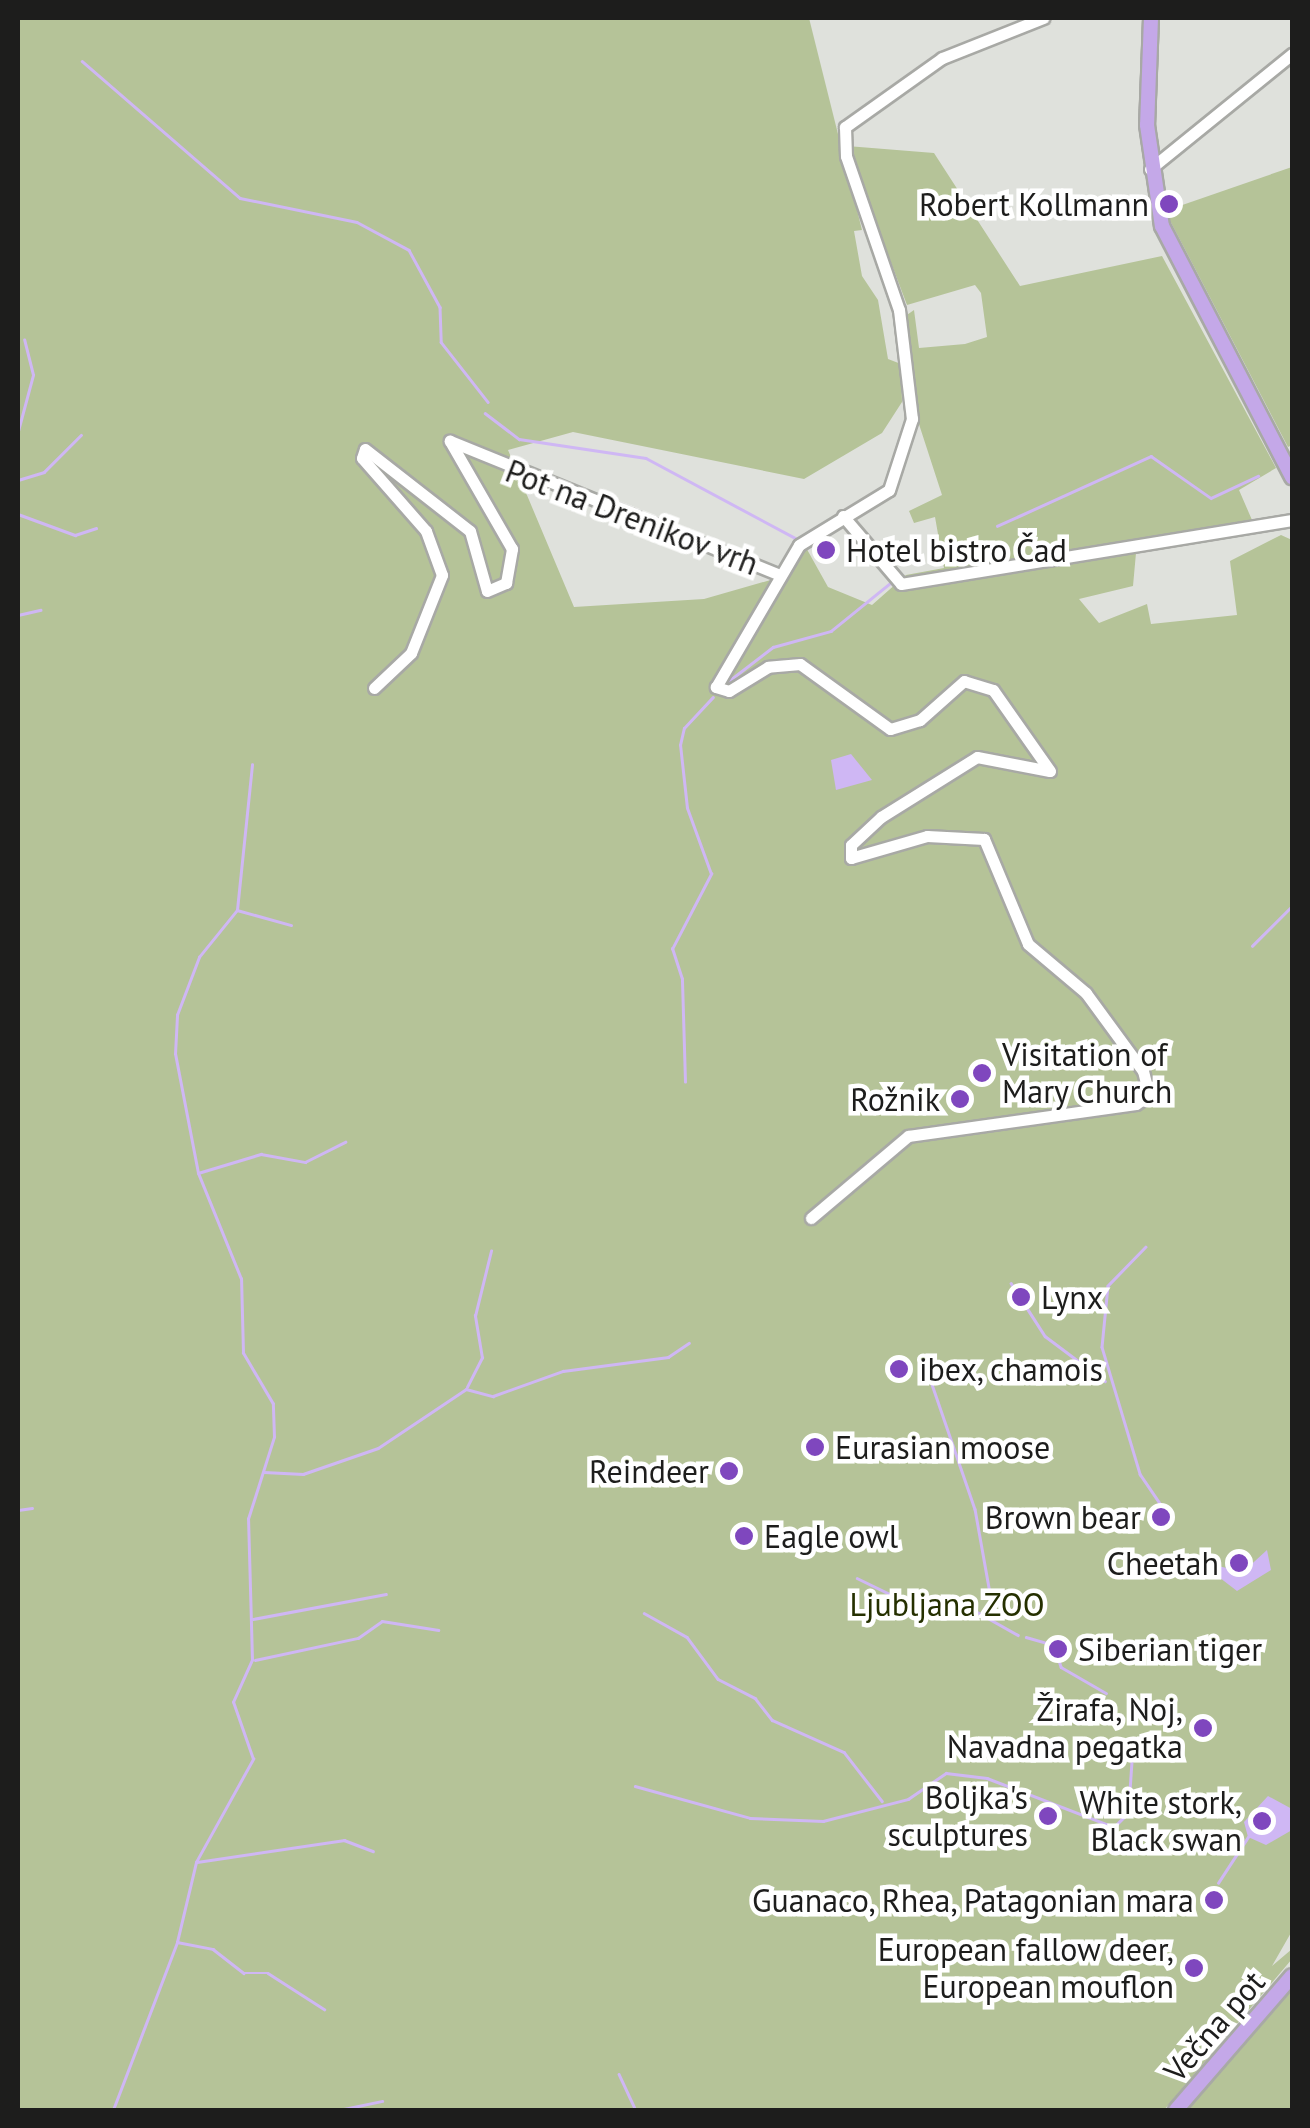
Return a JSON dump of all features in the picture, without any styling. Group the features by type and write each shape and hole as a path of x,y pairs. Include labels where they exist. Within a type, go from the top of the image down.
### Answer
{"main road":[{"path":"1151,18 1150,169 1177,268 1292,477"},
{"name":"Večna pot","path":"1176,2110 1292,1976"}],"street":[{"path":"811,1218 908,1136 1149,1095 1143,1071 1086,993 1028,944 984,838 927,836 852,858 851,845 880,817 977,757 1050,771 992,690 964,681 920,720 890,729 800,664 718,690 778,574 809,535 890,490 912,407 899,310 846,156 845,127 942,58 1043,18"},
{"path":"1150,169 1292,54"},
{"name":"Pot na Drenikov vrh","path":"374,688 411,653 442,575 426,531 362,458 365,449 470,531 487,591 506,584 512,549 492,502 450,451 454,440 514,473 778,574"},
{"path":"843,516 901,584 1292,520"}],"green space":[{"name":"Ljubljana ZOO","path":"18,18 809,18 862,230 854,231 862,276 878,300 888,359 901,364 902,402 882,433 804,479 573,432 508,450 574,607 704,599 781,577 804,544 828,587 872,605 906,575 944,568 935,517 914,523 909,511 942,495 916,415 904,317 914,310 919,348 965,344 987,337 981,293 975,285 907,305 847,146 934,153 1020,286 1162,256 1276,468 1239,490 1252,520 1137,542 1133,586 1079,599 1099,623 1147,604 1151,624 1237,615 1230,561 1281,535 1292,540 1292,1931 1272,1966 1292,1949 1292,1959 1164,2110 18,2110"},
{"path":"1292,167 1292,445 1288,447 1165,211"},
{"path":"1292,1986 1292,2110 1185,2110 1279,2005"}],"shaded area":[{"path":"851,754 872,780 836,790 831,760"},
{"path":"1267,1550 1271,1570 1237,1591 1211,1571 1210,1564 1243,1572"},
{"name":"White stork, Black swan","path":"1268,1796 1292,1809 1292,1830 1266,1845 1248,1837 1244,1822"}],"waterway":[{"path":"82,61 240,198 357,222 409,250 440,307 441,342 488,402"},
{"path":"18,431 33,375 24,340"},
{"path":"485,413 519,439 646,458 799,540"},
{"path":"18,480 44,472 81,435"},
{"path":"997,526 1151,456 1211,498 1258,476"},
{"path":"18,514 75,535 96,528"},
{"path":"1007,561 1191,531"},
{"path":"726,683 773,647 831,631 889,584"},
{"path":"18,615 40,610"},
{"path":"685,1082 682,979 672,949 711,874 687,808 680,745 684,728 713,697"},
{"path":"113,2110 177,1942 196,1862 253,1759 233,1702 252,1660 248,1519 274,1437 273,1404 243,1353 241,1279 198,1173 175,1054 177,1015 199,957 237,910 252,765"},
{"path":"1252,946 1292,906"},
{"path":"237,910 291,925"},
{"path":"198,1173 261,1154 305,1162 345,1142"},
{"path":"1146,1247 1108,1286 1102,1347 1140,1474 1170,1518"},
{"path":"467,1387 482,1358 475,1316 491,1251"},
{"path":"1011,1283 1045,1336 1105,1381"},
{"path":"264,1472 303,1474 378,1448 466,1389 493,1396 563,1371 668,1357 689,1343"},
{"path":"925,1364 975,1509 994,1616"},
{"path":"18,1510 32,1508"},
{"path":"857,1578 902,1600 963,1604 1018,1635"},
{"path":"253,1619 386,1594"},
{"path":"644,1613 687,1637 718,1679 755,1698 772,1720 844,1752 882,1801"},
{"path":"255,1660 358,1638 382,1621 438,1630"},
{"path":"1026,1637 1054,1645 1061,1667 1106,1693"},
{"path":"635,1786 750,1818 823,1821 908,1799 946,1773 987,1778 1114,1827 1128,1813 1133,1740"},
{"path":"1218,1883 1248,1837"},
{"path":"197,1862 344,1840 373,1851"},
{"path":"177,1942 213,1949 244,1973 268,1973 324,2009"},
{"path":"619,2074 636,2110"},
{"path":"339,2110 382,2101"}],"place":[{"name":"Robert Kollmann","path":"1169,204"},
{"name":"Hotel bistro Čad","path":"826,550"},
{"name":"Visitation of Mary Church","path":"982,1073"},
{"name":"Rožnik","path":"960,1099"},
{"name":"Lynx","path":"1021,1297"},
{"name":"ibex, chamois","path":"899,1369"},
{"name":"Eurasian moose","path":"815,1447"},
{"name":"Reindeer","path":"729,1471"},
{"name":"Brown bear","path":"1161,1517"},
{"name":"Eagle owl","path":"744,1536"},
{"name":"Cheetah","path":"1239,1563"},
{"name":"Siberian tiger","path":"1058,1649"},
{"name":"Žirafa, Noj, Navadna pegatka","path":"1203,1728"},
{"name":"Boljka's sculptures","path":"1048,1816"},
{"name":"White stork, Black swan","path":"1262,1821"},
{"name":"Guanaco, Rhea, Patagonian mara","path":"1214,1900"},
{"name":"European fallow deer, European mouflon","path":"1194,1968"}]}
